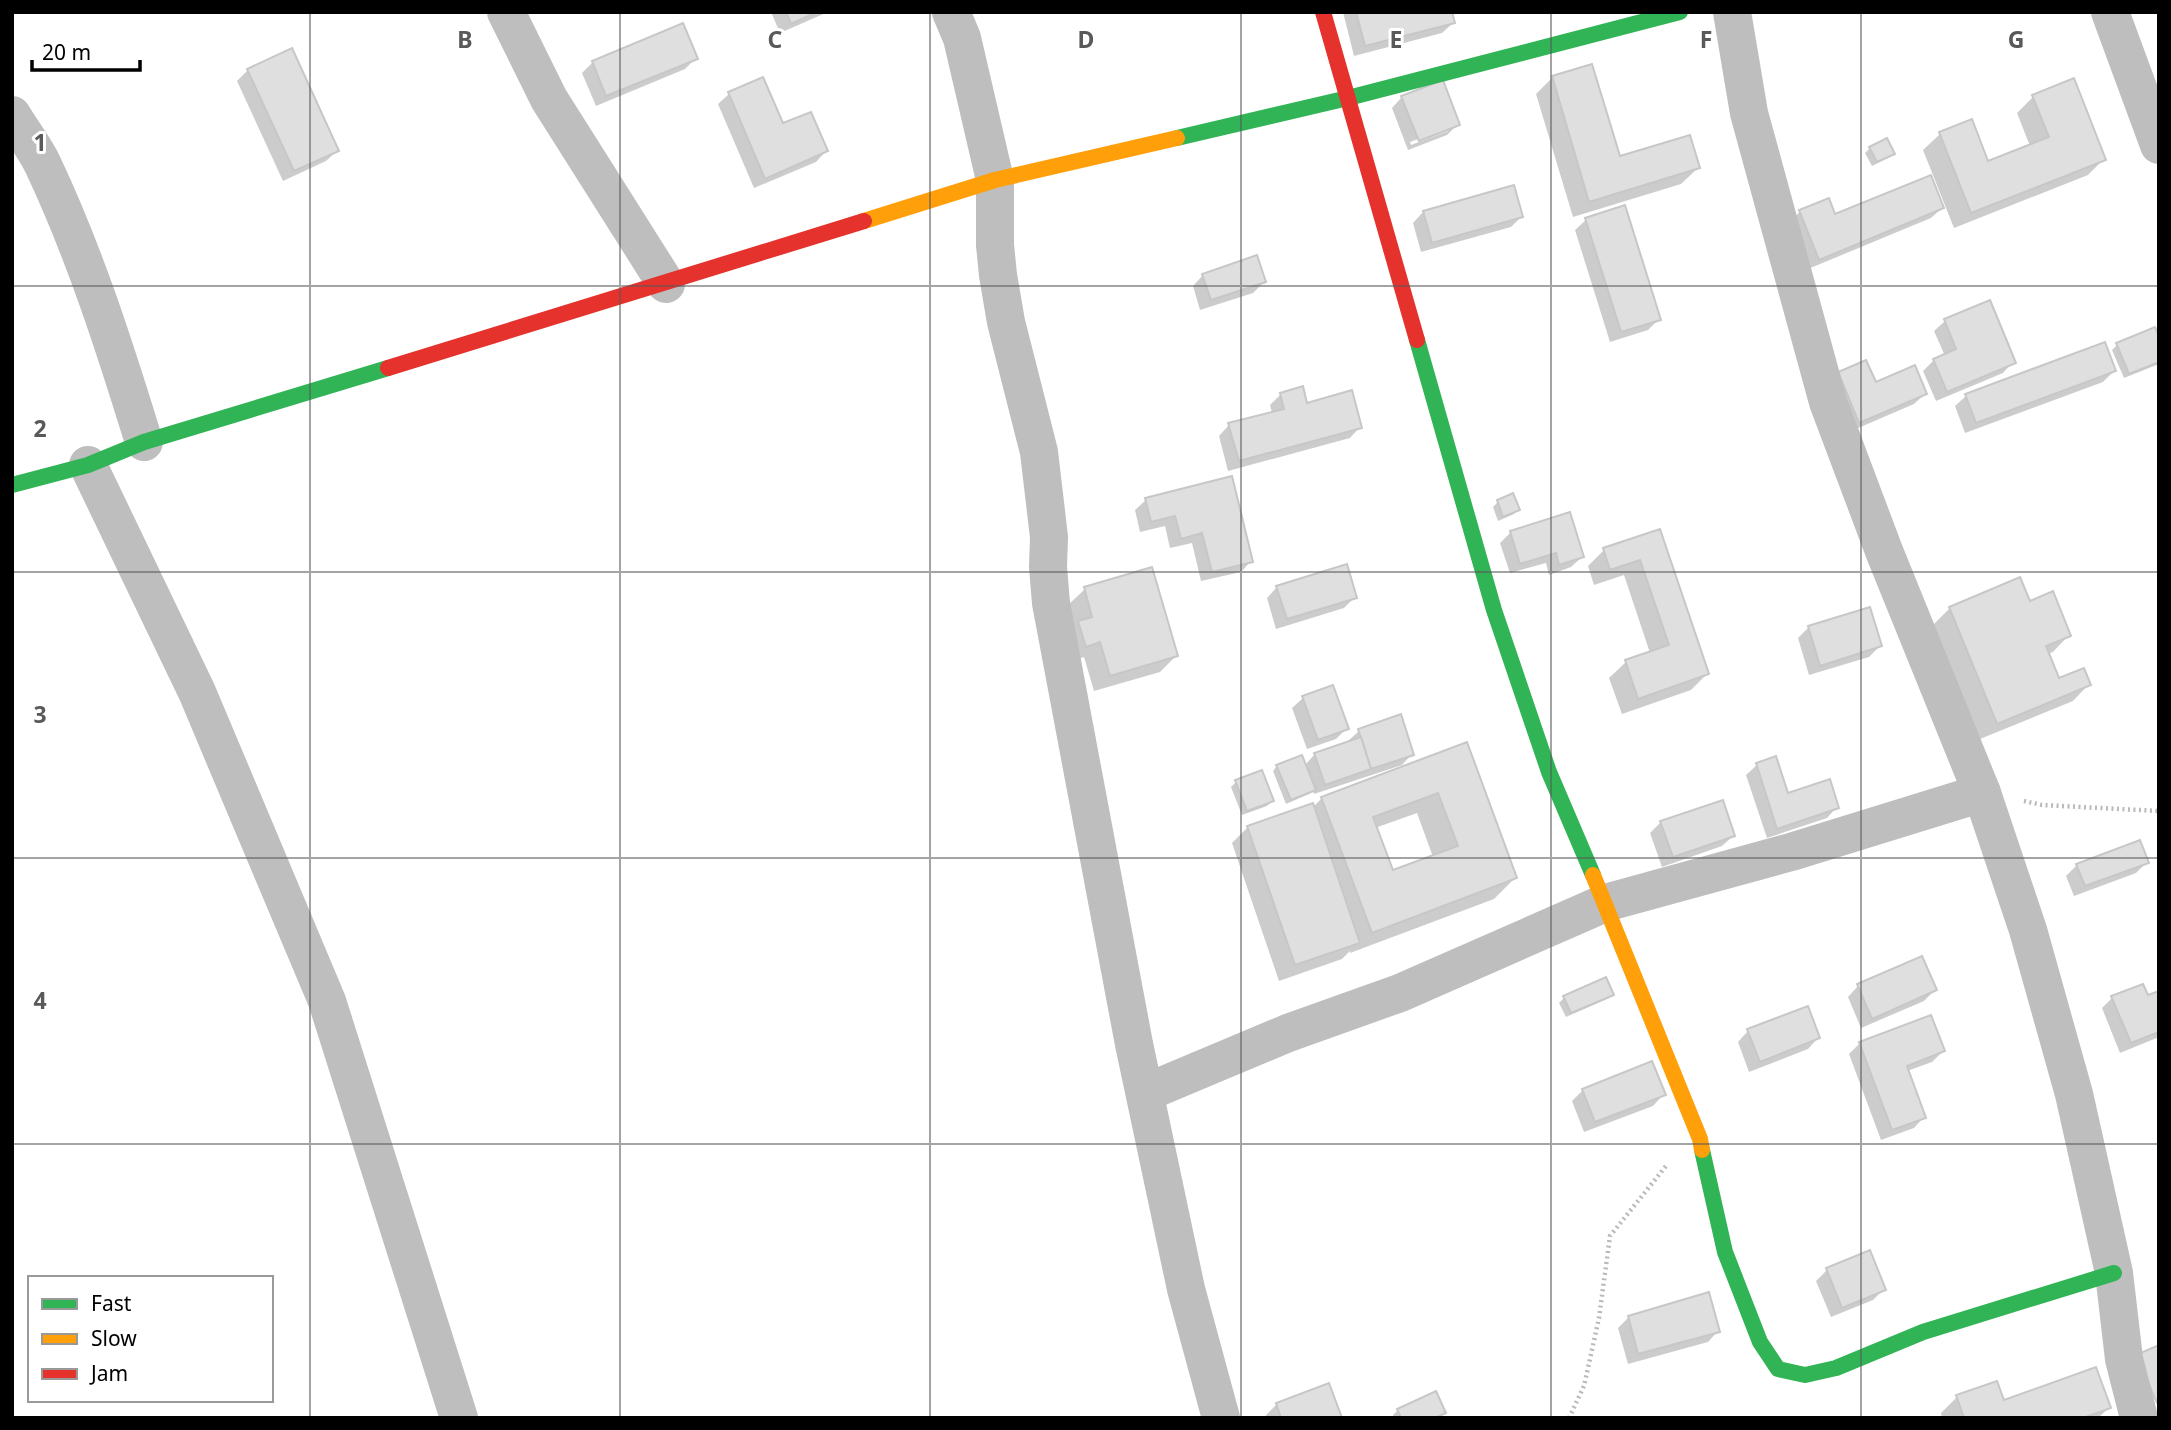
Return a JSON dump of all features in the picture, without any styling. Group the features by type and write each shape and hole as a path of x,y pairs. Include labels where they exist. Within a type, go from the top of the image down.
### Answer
{"street":[{"path":"506,12 549,99 666,284"},
{"path":"951,12 961,38 995,180 998,275 1006,322 1039,452 1049,537 1051,603 1106,902 1186,1289 1221,1418"},
{"path":"1323,12 1494,610 1549,772 1700,1139 1725,1252 1760,1342 1778,1369 1805,1376 1836,1368 1923,1332 2114,1273"},
{"path":"12,485 88,465 144,442 666,284 995,180 1348,98 1680,12"},
{"path":"1732,12 1749,113 1828,402 1884,551 1982,793 2028,930 2074,1094 2114,1273 2124,1359 2139,1418"},
{"path":"2110,12 2159,145"},
{"path":"12,115 42,163 69,227 108,325 144,442"},
{"path":"88,465 197,692 327,1001 459,1418"},
{"path":"1145,1093 1288,1033 1400,993 1605,903 1791,852 1982,793"}],"path":[{"path":"1982,793 2042,805 2159,811"},
{"path":"1569,1418 1584,1386 1600,1318 1610,1236 1666,1166 1700,1139"}],"building":[{"path":"786,12 817,12 791,24"},
{"path":"1356,12 1452,12 1455,23 1365,46"},
{"path":"683,23 698,59 606,96 592,61"},
{"path":"292,48 339,151 294,171 247,69"},
{"path":"1592,64 1620,156 1690,135 1700,168 1589,202 1552,76"},
{"path":"763,77 783,123 811,112 828,151 765,179 728,92"},
{"path":"2074,78 2106,160 1971,213 1939,132 1972,119 1988,161 2049,137 2032,95"},
{"path":"1443,80 1460,125 1419,141 1401,96"},
{"path":"1887,138 1895,154 1877,162 1869,147"},
{"path":"1931,175 1944,208 1819,260 1799,210 1829,198 1835,214"},
{"path":"1514,185 1523,217 1432,243 1423,211"},
{"path":"1625,205 1661,320 1621,332 1585,218"},
{"path":"1257,255 1266,282 1211,300 1202,274"},
{"path":"1990,300 2016,363 1947,392 1933,359 1956,349 1944,319"},
{"path":"2155,327 2159,337 2159,362 2129,374 2116,343"},
{"path":"2105,342 2116,371 1976,423 1965,394"},
{"path":"1866,360 1876,382 1915,365 1927,394 1859,423 1838,372"},
{"path":"1303,386 1307,403 1352,390 1362,428 1239,461 1228,423 1284,409 1280,393"},
{"path":"1232,476 1253,562 1212,572 1202,533 1181,539 1175,516 1151,522 1145,498"},
{"path":"1513,493 1520,510 1503,517 1497,500"},
{"path":"1570,512 1584,557 1559,565 1556,553 1520,564 1510,531"},
{"path":"1660,529 1709,674 1638,699 1625,660 1669,645 1640,560 1610,570 1603,548"},
{"path":"1347,564 1357,598 1287,619 1276,586"},
{"path":"1152,567 1178,656 1110,676 1100,642 1086,647 1078,621 1092,617 1084,587"},
{"path":"2020,577 2030,601 2053,591 2071,636 2046,646 2059,678 2084,668 2091,685 1997,724 1949,607"},
{"path":"1870,607 1882,646 1820,666 1808,626"},
{"path":"1333,685 1349,729 1318,740 1302,696"},
{"path":"1401,714 1414,755 1371,769 1358,729"},
{"path":"1361,737 1371,769 1325,785 1314,753"},
{"path":"1467,742 1517,878 1372,933 1321,797","holes":["1438,793 1458,846 1393,870 1373,817"]},
{"path":"1302,755 1316,790 1291,800 1276,765"},
{"path":"1776,756 1788,793 1830,779 1839,808 1777,829 1756,763"},
{"path":"1262,770 1274,801 1247,811 1235,780"},
{"path":"1723,800 1735,836 1673,857 1660,821"},
{"path":"1313,803 1360,943 1295,965 1247,826"},
{"path":"2140,840 2149,863 2085,886 2076,864"},
{"path":"1922,956 1937,990 1872,1019 1857,984"},
{"path":"1606,977 1614,995 1571,1013 1563,996"},
{"path":"2143,984 2148,995 2159,991 2159,1032 2131,1043 2111,996"},
{"path":"1808,1006 1820,1038 1760,1062 1747,1029"},
{"path":"1931,1015 1945,1051 1907,1066 1926,1118 1892,1130 1859,1042"},
{"path":"1652,1061 1666,1095 1595,1122 1582,1089"},
{"path":"1870,1250 1886,1290 1842,1308 1826,1268"},
{"path":"1709,1292 1720,1332 1638,1354 1628,1316"},
{"path":"2159,1345 2159,1402 2157,1403 2136,1355"},
{"path":"2096,1367 2111,1408 2083,1418 1964,1418 1956,1395 1997,1381 2004,1400"},
{"path":"1329,1383 1342,1418 1281,1418 1276,1403"},
{"path":"1436,1391 1446,1413 1435,1418 1401,1418 1397,1409"}],"traffic: fast":[{"path":"1177,138 1348,98 1680,12"},
{"path":"1417,340 1494,610 1549,772 1593,875"},
{"path":"12,485 88,465 144,442 388,368"},
{"path":"1702,1150 1725,1252 1760,1342 1778,1369 1805,1375 1836,1368 1923,1332 2114,1273"}],"traffic: slow":[{"path":"864,221 995,180 1177,138"},
{"path":"1593,875 1700,1139 1702,1150"}],"traffic: jam":[{"path":"1323,12 1417,340"},
{"path":"388,368 864,221"}]}
